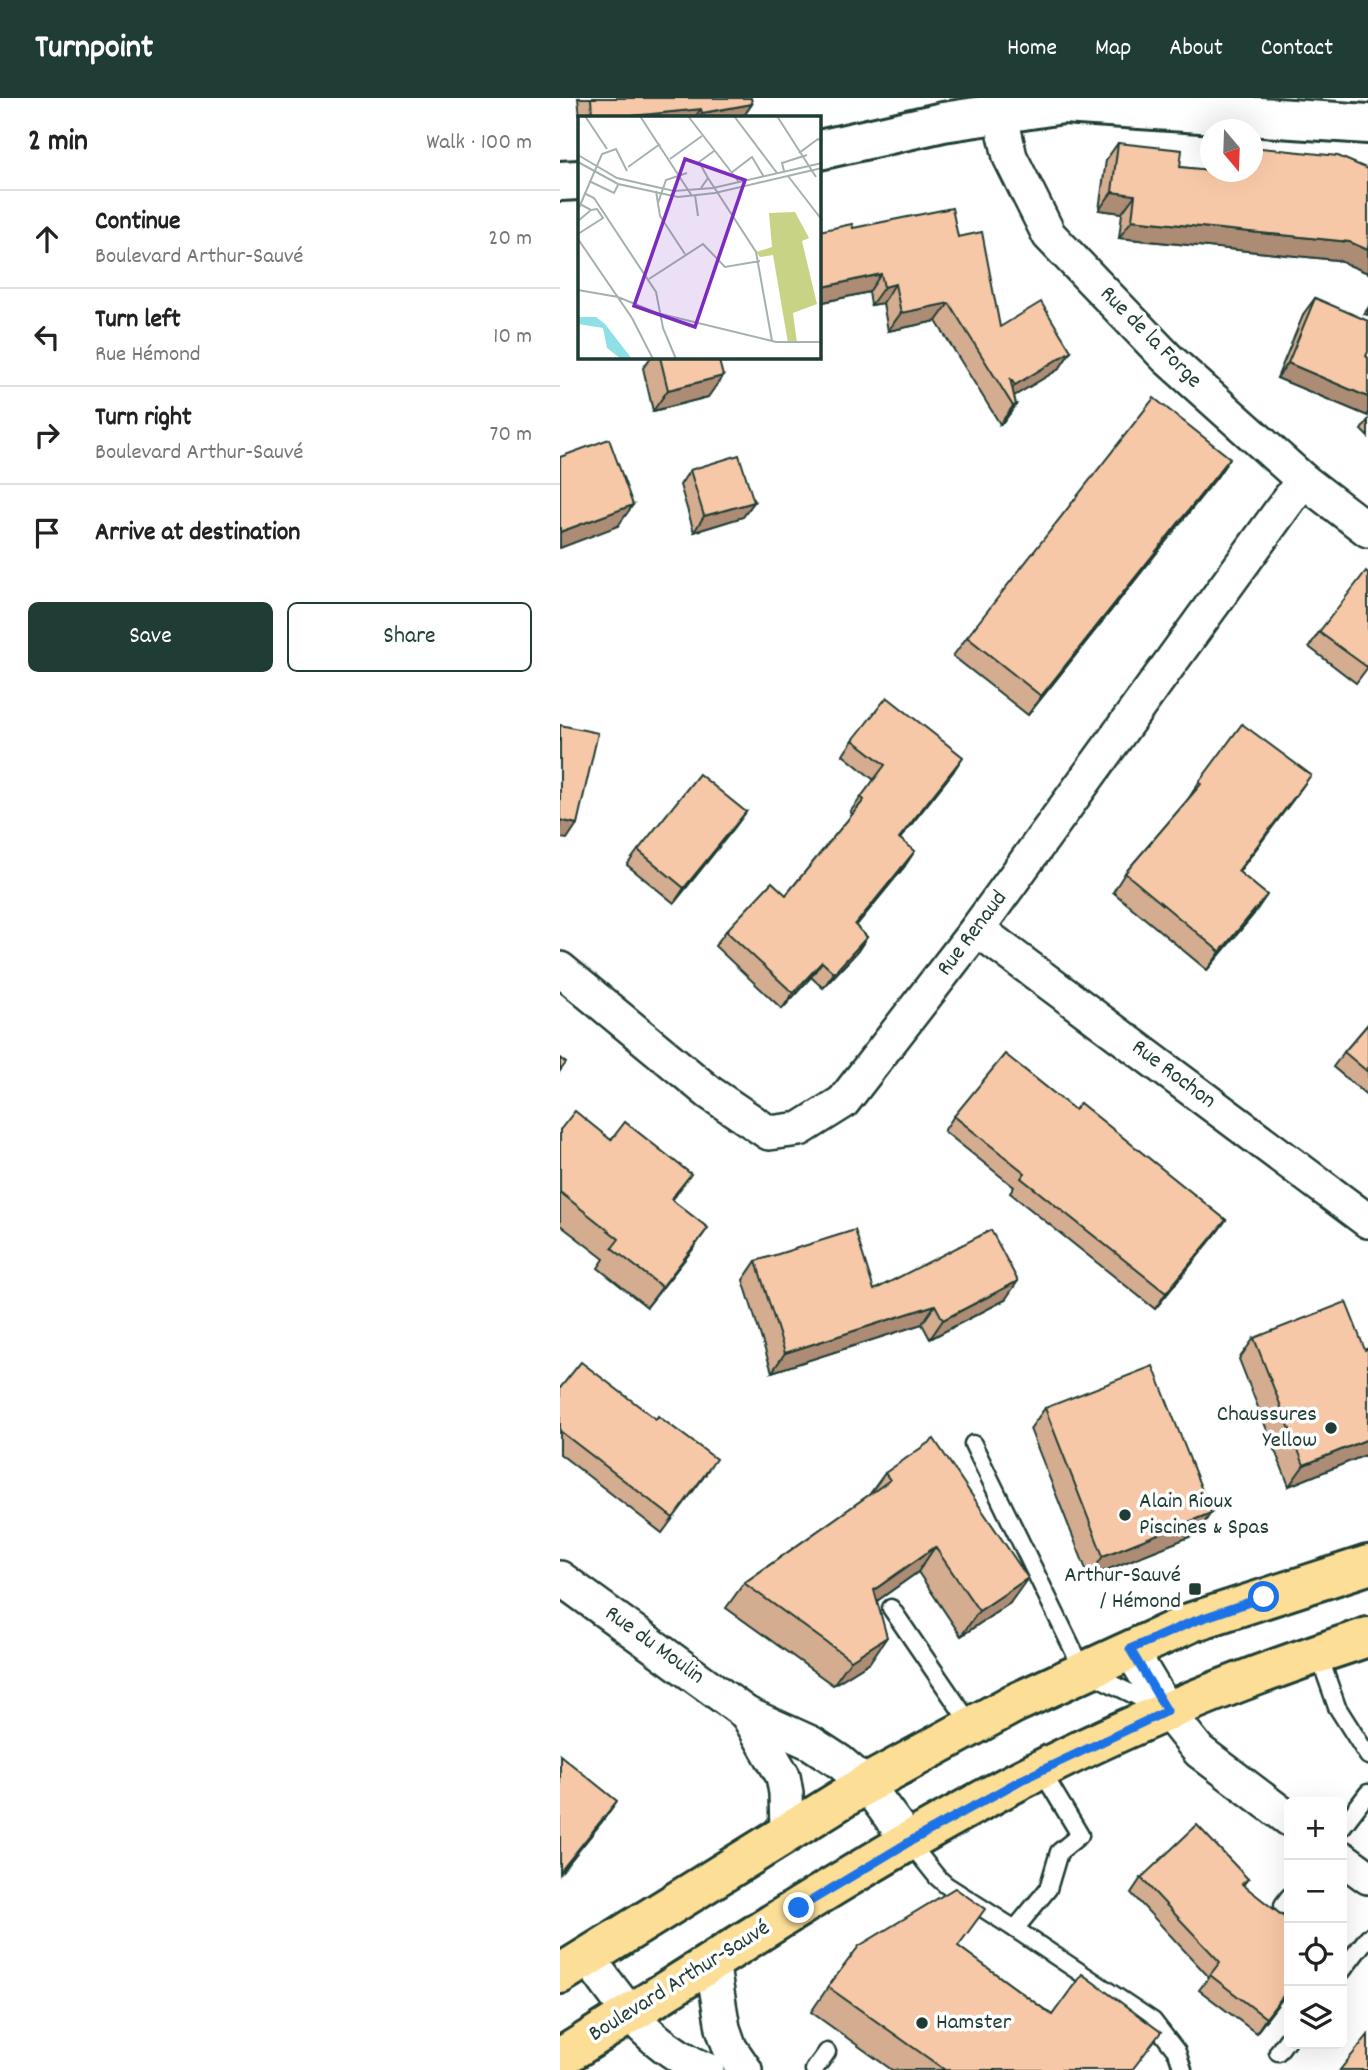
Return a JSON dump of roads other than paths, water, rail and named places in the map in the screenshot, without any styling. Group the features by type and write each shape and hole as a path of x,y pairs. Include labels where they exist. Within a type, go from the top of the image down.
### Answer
{"main road":[{"path":"574,1965 787,1831 971,1725 1083,1670 1192,1622 1368,1565"},
{"name":"Boulevard Arthur-Sauvé","path":"560,2057 909,1842 1041,1770 1167,1711 1249,1678 1368,1637"}],"street":[{"path":"821,150 943,122 999,105 1063,104 1368,124"},
{"name":"Rue de la Forge","path":"999,105 1010,157 1049,234 1167,358 1303,481 1368,530"},
{"path":"560,181 578,180"},
{"name":"Rue Renaud","path":"560,969 710,1093 769,1133 800,1129 843,1102 977,929 1303,481"},
{"name":"Rue Rochon","path":"977,929 1368,1221"},
{"name":"Rue du Moulin","path":"560,1578 747,1714 811,1743 846,1767 866,1784 909,1842"},
{"path":"1130,1649 1167,1711 1188,1739 1211,1762 1284,1815"},
{"name":"Rue du Moulin","path":"747,1714 783,1776 787,1831"},
{"path":"1345,1860 1368,1877"},
{"path":"712,1962 723,2028 730,2048 745,2070"},
{"path":"574,1965 644,2031 707,2070"}],"lane":[{"path":"973,1444 1083,1670 1167,1711"},
{"path":"891,1608 971,1725"},
{"path":"1318,1653 1333,1700 1362,1737 1368,1756"},
{"path":"1016,1930 1048,1889 1059,1852 1080,1835 1041,1770"},
{"path":"1347,1820 1368,1793"},
{"path":"909,1842 946,1885 1153,2021 1177,2052 1183,2070"},
{"path":"1347,1964 1368,1937"},
{"path":"1278,2052 1284,2044"},
{"path":"814,2070 827,2052"}],"place":[{"name":"Chaussures Yellow","path":"1331,1428"},
{"name":"Alain Rioux Piscines & Spas","path":"1125,1515"},
{"name":"Arthur-Sauvé / Hémond","path":"1195,1589"},
{"name":"Hamster","path":"922,2023"}]}
